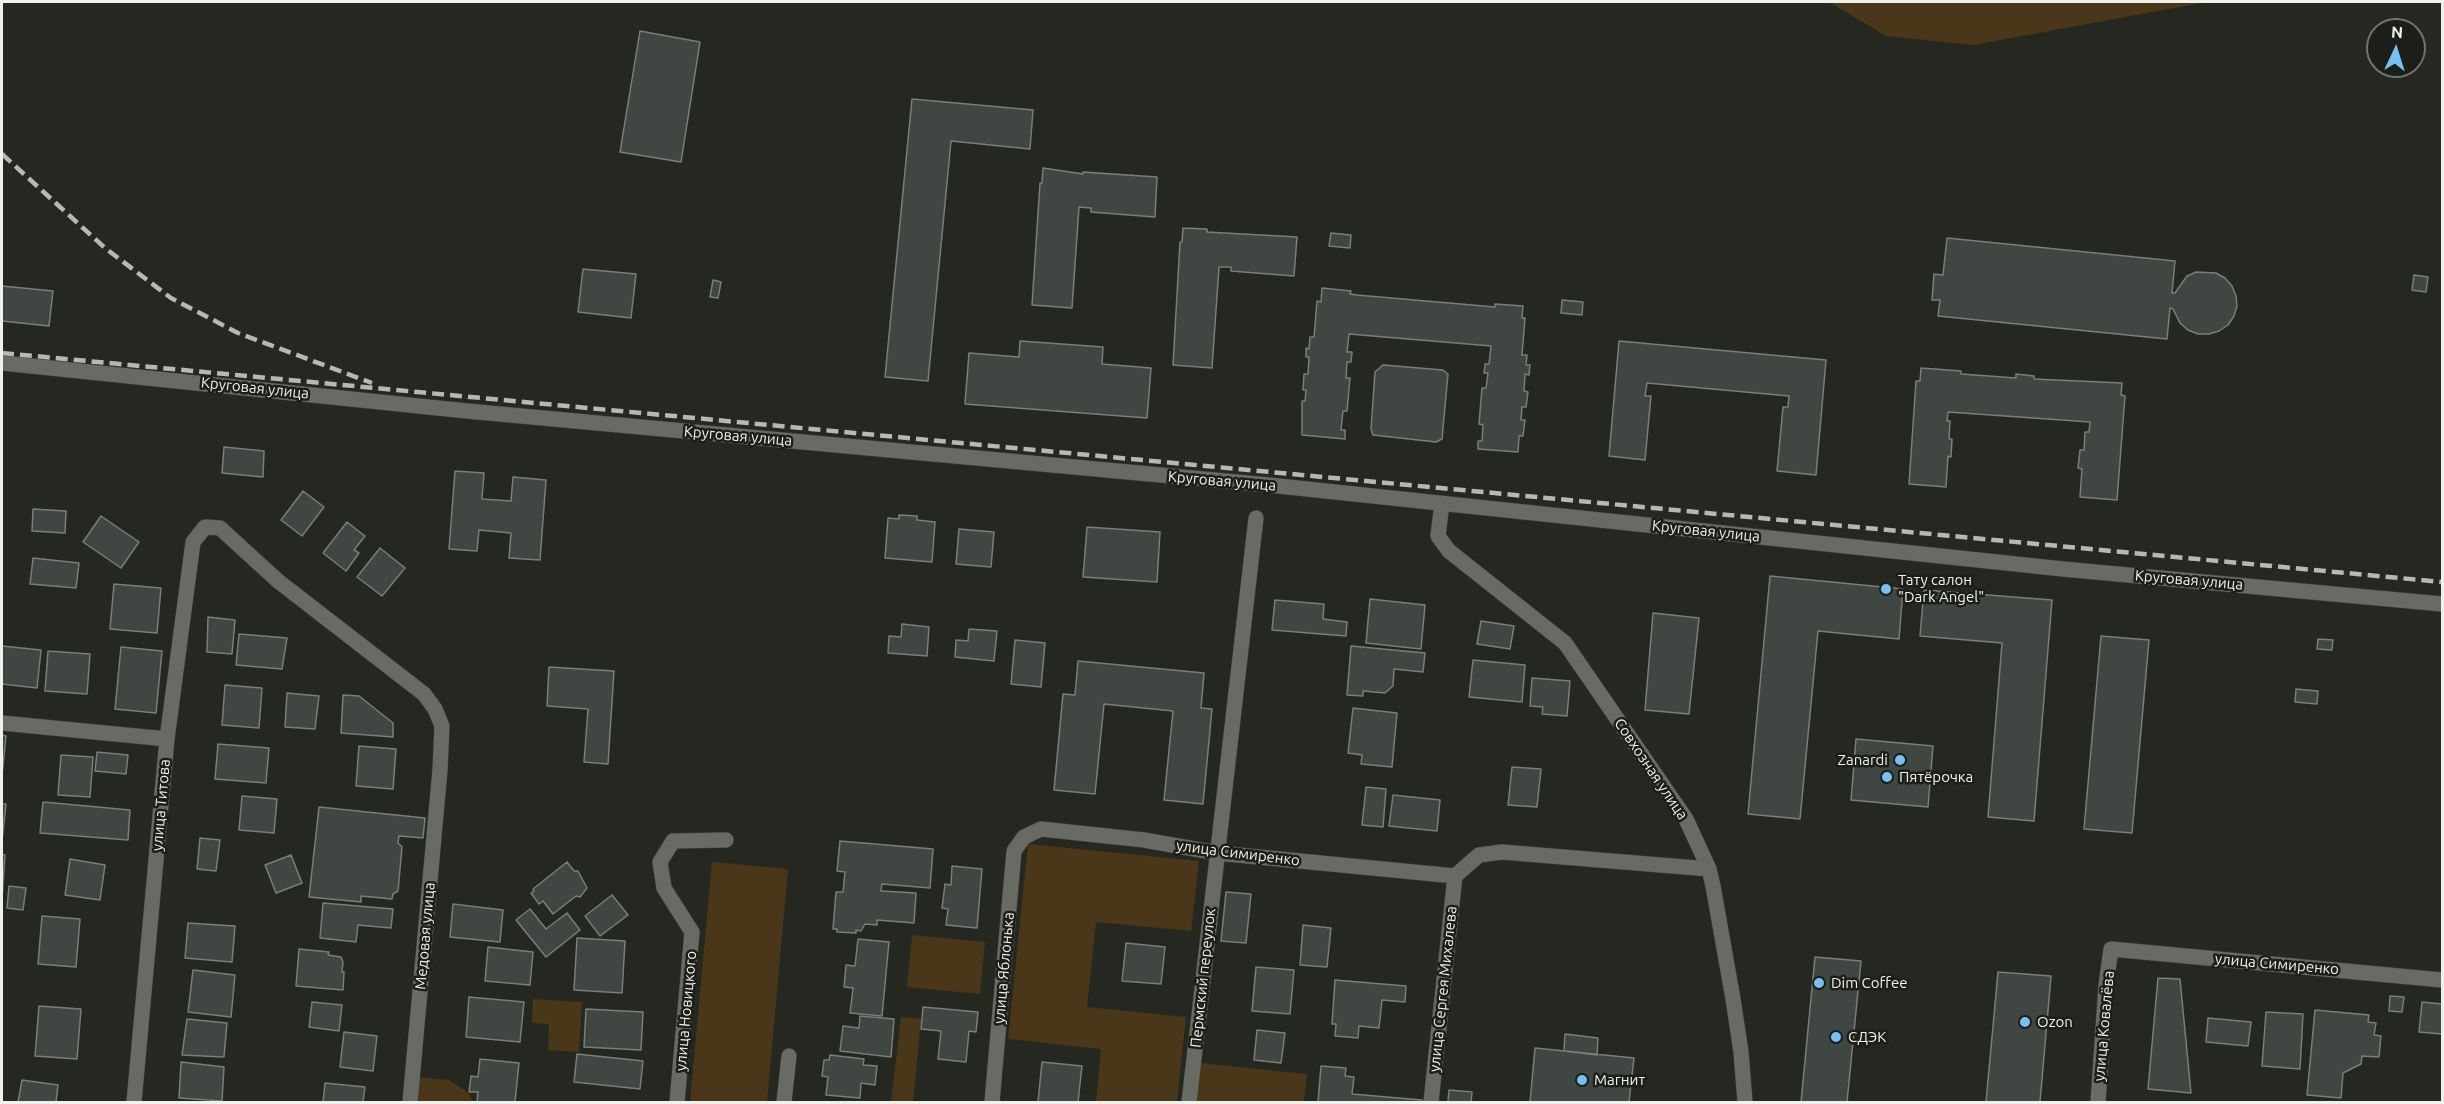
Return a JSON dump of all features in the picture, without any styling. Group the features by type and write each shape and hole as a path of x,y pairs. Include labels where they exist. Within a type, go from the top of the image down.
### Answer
{"street":[{"name":"Круговая улица","path":"2,363 467,411 1442,503 2063,569 2442,604"},
{"name":"Совхозная улица","path":"1442,503 1438,536 1449,551 1565,643 1686,819 1709,869 1734,999 1744,1102"},
{"name":"Пермский переулок","path":"1189,1102 1256,518"},
{"name":"улица Титова","path":"134,1102 167,739 193,543 205,527 220,528"},
{"name":"Медовая улица","path":"220,528 278,580 424,694 435,709 442,726 410,1102"},
{"path":"2,723 167,739"},
{"name":"улица Симиренко","path":"1024,837 1041,829 1144,840 1217,853 1455,876"},
{"name":"улица Яблонька","path":"992,1102 1014,851 1024,837"},
{"name":"улица Новицкого","path":"677,1102 692,932 664,888 660,862 673,841 726,840"},
{"path":"1455,876 1479,855 1502,852 1709,869"},
{"name":"улица Сергея Михалева","path":"1431,1102 1455,876"},
{"name":"улица Симиренко","path":"2111,949 2442,980"},
{"name":"улица Ковалёва","path":"2098,1102 2106,985 2111,949"},
{"path":"784,1102 789,1056"}],"shaded area":[{"path":"1829,2 2207,2 1973,45 1886,36"},
{"path":"1028,844 1199,861 1191,931 1096,922 1087,1007 1186,1017 1177,1102 1096,1102 1101,1049 1008,1039"},
{"path":"712,862 788,869 767,1102 690,1102"},
{"path":"912,935 985,942 980,994 907,987"},
{"path":"533,999 582,1002 579,1052 548,1050 549,1024 532,1023"},
{"path":"901,1017 921,1019 913,1102 891,1102"},
{"path":"1200,1063 1307,1074 1304,1102 1196,1102"},
{"path":"418,1077 449,1080 466,1091 474,1102 416,1102"}],"building":[{"path":"640,31 700,42 681,162 620,152"},
{"path":"912,99 1033,110 1030,149 951,141 928,381 885,377"},
{"path":"1043,168 1083,174 1083,172 1157,177 1155,217 1091,212 1091,208 1079,207 1072,308 1032,305"},
{"path":"1183,228 1207,229 1207,232 1297,237 1294,276 1231,271 1231,267 1219,267 1212,368 1173,365 1180,242 1182,242"},
{"path":"1331,233 1351,235 1350,248 1329,246"},
{"path":"1947,238 2175,261 2172,293 2175,293 2187,276 2196,272 2216,273 2232,286 2237,306 2228,325 2209,334 2198,334 2188,330 2170,308 2167,339 1938,316 1940,300 1932,300 1934,274 1943,275"},
{"path":"583,269 636,274 631,318 578,312"},
{"path":"2414,275 2428,277 2426,292 2412,290"},
{"path":"713,280 721,282 718,298 710,297"},
{"path":"2,286 53,291 49,326 2,321"},
{"path":"1322,288 1351,291 1350,294 1357,295 1495,307 1495,304 1523,306 1522,318 1525,318 1522,355 1527,355 1526,365 1530,365 1529,375 1525,374 1524,391 1528,392 1526,407 1522,407 1521,420 1525,420 1523,436 1519,436 1518,452 1478,449 1478,441 1482,441 1483,425 1479,424 1482,388 1486,388 1488,373 1484,373 1485,364 1489,364 1491,346 1349,334 1347,352 1352,352 1351,362 1347,362 1346,378 1350,378 1347,411 1343,411 1341,430 1345,430 1345,439 1302,435 1302,401 1305,401 1306,390 1303,390 1304,374 1308,374 1309,357 1306,357 1306,348 1309,349 1310,337 1314,337 1317,301 1321,302"},
{"path":"1562,300 1583,302 1582,315 1561,313"},
{"path":"1020,341 1103,347 1102,364 1151,368 1147,418 965,404 969,353 1019,357"},
{"path":"1619,341 1826,360 1816,475 1777,471 1783,407 1788,407 1789,396 1647,383 1645,396 1651,396 1645,460 1609,456"},
{"path":"1383,365 1443,370 1448,374 1442,439 1436,442 1373,435 1371,429 1375,372"},
{"path":"1921,368 1961,371 1961,374 2016,378 2016,374 2034,376 2034,379 2122,383 2121,395 2125,396 2117,500 2080,497 2082,469 2078,468 2080,450 2084,450 2085,432 2089,432 2090,422 1948,412 1949,439 1952,439 1951,457 1948,456 1946,487 1909,484 1916,381 1920,381"},
{"path":"224,447 264,451 263,477 222,473"},
{"path":"455,471 484,473 482,499 511,501 513,477 546,480 540,560 509,558 511,533 479,530 477,551 449,549"},
{"path":"303,491 324,507 302,536 281,520"},
{"path":"33,509 66,511 65,533 32,531"},
{"path":"899,515 917,516 917,520 935,522 932,562 885,558 888,518 899,519"},
{"path":"101,516 139,542 121,568 83,542"},
{"path":"347,522 365,536 354,550 359,553 346,571 323,553"},
{"path":"1087,527 1160,532 1157,582 1083,577"},
{"path":"959,529 994,532 991,567 956,564"},
{"path":"380,548 405,568 382,596 357,577"},
{"path":"33,558 79,563 76,588 30,584"},
{"path":"1770,576 1903,589 1899,639 1818,631 1800,819 1748,814"},
{"path":"114,584 161,588 157,633 110,629"},
{"path":"1924,590 2052,600 2034,821 1988,817 2002,643 1920,636"},
{"path":"1370,599 1425,605 1421,649 1366,643"},
{"path":"1275,600 1324,604 1323,619 1347,622 1346,636 1272,630"},
{"path":"1653,613 1699,618 1689,714 1645,710"},
{"path":"208,617 235,620 232,654 207,652"},
{"path":"1481,621 1514,626 1510,649 1477,644"},
{"path":"902,624 929,627 927,656 888,653 889,636 901,637"},
{"path":"969,629 997,631 994,661 955,657 956,640 968,641"},
{"path":"239,634 287,638 282,669 236,665"},
{"path":"2101,636 2149,640 2132,833 2084,829"},
{"path":"2318,639 2333,640 2332,650 2317,649"},
{"path":"1015,640 1045,643 1041,687 1011,684"},
{"path":"2,646 41,650 37,688 2,684"},
{"path":"1351,646 1425,653 1423,672 1394,669 1393,686 1385,693 1363,691 1363,696 1347,695"},
{"path":"121,647 162,651 156,713 115,709"},
{"path":"48,651 90,654 87,694 45,691"},
{"path":"1473,660 1525,665 1522,702 1469,697"},
{"path":"1078,661 1204,673 1201,708 1212,709 1203,804 1164,800 1173,711 1104,704 1095,794 1054,790 1063,694 1075,695"},
{"path":"549,667 614,671 608,764 584,762 588,709 547,706"},
{"path":"1532,678 1570,681 1567,716 1542,714 1543,707 1530,706"},
{"path":"225,685 262,688 259,728 222,725"},
{"path":"2296,689 2318,691 2317,704 2295,702"},
{"path":"287,693 319,696 315,729 285,727"},
{"path":"343,695 359,696 393,723 393,737 341,733"},
{"path":"1353,708 1397,713 1392,767 1361,764 1362,755 1348,753"},
{"path":"2,735 6,736 2,776"},
{"path":"1856,739 1933,746 1928,807 1851,800"},
{"path":"218,744 269,748 266,783 215,779"},
{"path":"359,746 396,749 393,789 356,786"},
{"path":"97,752 128,755 126,774 95,771"},
{"path":"61,755 93,757 90,797 58,795"},
{"path":"1512,767 1541,769 1537,807 1508,805"},
{"path":"1366,787 1386,789 1383,827 1362,825"},
{"path":"1393,795 1440,800 1437,831 1389,826"},
{"path":"242,796 277,799 274,833 239,830"},
{"path":"43,802 130,810 128,840 40,833"},
{"path":"2,804 6,804 2,841"},
{"path":"319,807 425,818 423,838 399,836 398,843 402,847 398,891 393,894 392,899 361,896 361,902 309,897"},
{"path":"200,838 220,840 216,871 197,869"},
{"path":"840,841 933,849 930,888 882,884 881,891 916,893 914,923 877,920 877,925 865,924 861,931 856,930 856,933 837,932 837,929 833,929 836,892 843,892 845,872 837,871"},
{"path":"2,854 5,855 2,898"},
{"path":"291,855 302,883 276,893 265,865"},
{"path":"70,859 105,865 100,900 65,895"},
{"path":"567,862 574,871 578,871 587,888 580,897 576,896 553,914 543,901 539,904 531,893"},
{"path":"952,866 982,869 977,928 946,925 948,909 942,908 945,884 951,885"},
{"path":"9,886 26,888 23,910 7,908"},
{"path":"1226,892 1251,894 1246,943 1221,941"},
{"path":"612,895 628,915 600,936 585,916"},
{"path":"323,903 393,909 391,928 358,925 356,942 320,938"},
{"path":"453,904 503,910 500,942 450,937"},
{"path":"530,909 546,929 567,913 580,930 546,957 516,920"},
{"path":"42,916 80,919 76,967 38,964"},
{"path":"188,923 235,926 232,962 185,958"},
{"path":"1303,925 1331,928 1327,967 1300,965"},
{"path":"577,938 625,941 622,993 574,990"},
{"path":"858,939 889,942 882,1016 850,1013 853,988 844,987 846,965 855,966"},
{"path":"1126,943 1165,947 1161,984 1122,981"},
{"path":"488,947 533,952 530,985 485,981"},
{"path":"299,949 329,952 328,955 341,957 342,972 344,972 343,990 296,986"},
{"path":"1815,957 1861,961 1847,1102 1801,1102"},
{"path":"1256,967 1294,970 1290,1014 1252,1011"},
{"path":"193,970 235,975 231,1017 188,1012"},
{"path":"1998,972 2051,976 2040,1102 1986,1102"},
{"path":"2158,978 2180,979 2191,1093 2148,1089"},
{"path":"1335,980 1406,986 1405,1002 1382,1000 1379,1028 1359,1026 1358,1038 1335,1036 1336,1024 1332,1024"},
{"path":"2390,996 2404,997 2402,1012 2389,1011"},
{"path":"469,997 524,1002 520,1042 466,1037"},
{"path":"312,1002 342,1005 339,1031 309,1027"},
{"path":"2422,1002 2442,1004 2442,1034 2419,1032"},
{"path":"39,1006 81,1009 77,1059 35,1056"},
{"path":"923,1007 978,1012 976,1032 969,1031 966,1062 938,1059 941,1031 921,1029"},
{"path":"586,1009 643,1012 641,1050 584,1047"},
{"path":"2315,1010 2369,1015 2368,1022 2376,1023 2374,1035 2381,1036 2379,1057 2362,1056 2361,1064 2343,1073 2341,1098 2307,1095"},
{"path":"2266,1012 2303,1014 2300,1069 2262,1066"},
{"path":"860,1016 894,1019 891,1057 840,1051 843,1026 859,1028"},
{"path":"2208,1018 2251,1022 2248,1046 2206,1042"},
{"path":"187,1019 227,1023 224,1057 182,1055"},
{"path":"1257,1030 1285,1033 1281,1063 1254,1060"},
{"path":"344,1032 377,1036 373,1071 340,1067"},
{"path":"1565,1034 1598,1038 1597,1055 1564,1051"},
{"name":"Магнит","path":"1535,1048 1634,1058 1629,1102 1530,1102"},
{"path":"577,1054 643,1061 640,1089 574,1082"},
{"path":"830,1055 864,1059 863,1065 877,1066 875,1085 861,1083 860,1098 826,1095 828,1077 822,1076 824,1060 829,1060"},
{"path":"480,1059 519,1063 515,1102 477,1102 478,1092 469,1092 471,1076 478,1077"},
{"path":"181,1062 224,1067 222,1101 179,1098"},
{"path":"1042,1062 1082,1066 1078,1102 1038,1102"},
{"path":"1321,1066 1346,1068 1345,1076 1354,1077 1352,1094 1422,1100 1422,1102 1318,1102"},
{"path":"22,1080 58,1085 56,1102 18,1102"},
{"path":"325,1083 365,1087 363,1102 323,1102"},
{"path":"1449,1090 1472,1092 1471,1102 1448,1102"}],"railway":[{"path":"2,154 105,248 171,298 238,333 372,383"},
{"path":"2,353 2442,582"}],"place":[{"name":"Тату салон \"Dark Angel\"","path":"1886,589"},
{"name":"Zanardi","path":"1900,760"},
{"name":"Пятёрочка","path":"1887,777"},
{"name":"Dim Coffee","path":"1819,983"},
{"name":"Ozon","path":"2025,1022"},
{"name":"СДЭК","path":"1836,1037"},
{"name":"Магнит","path":"1582,1080"}]}
